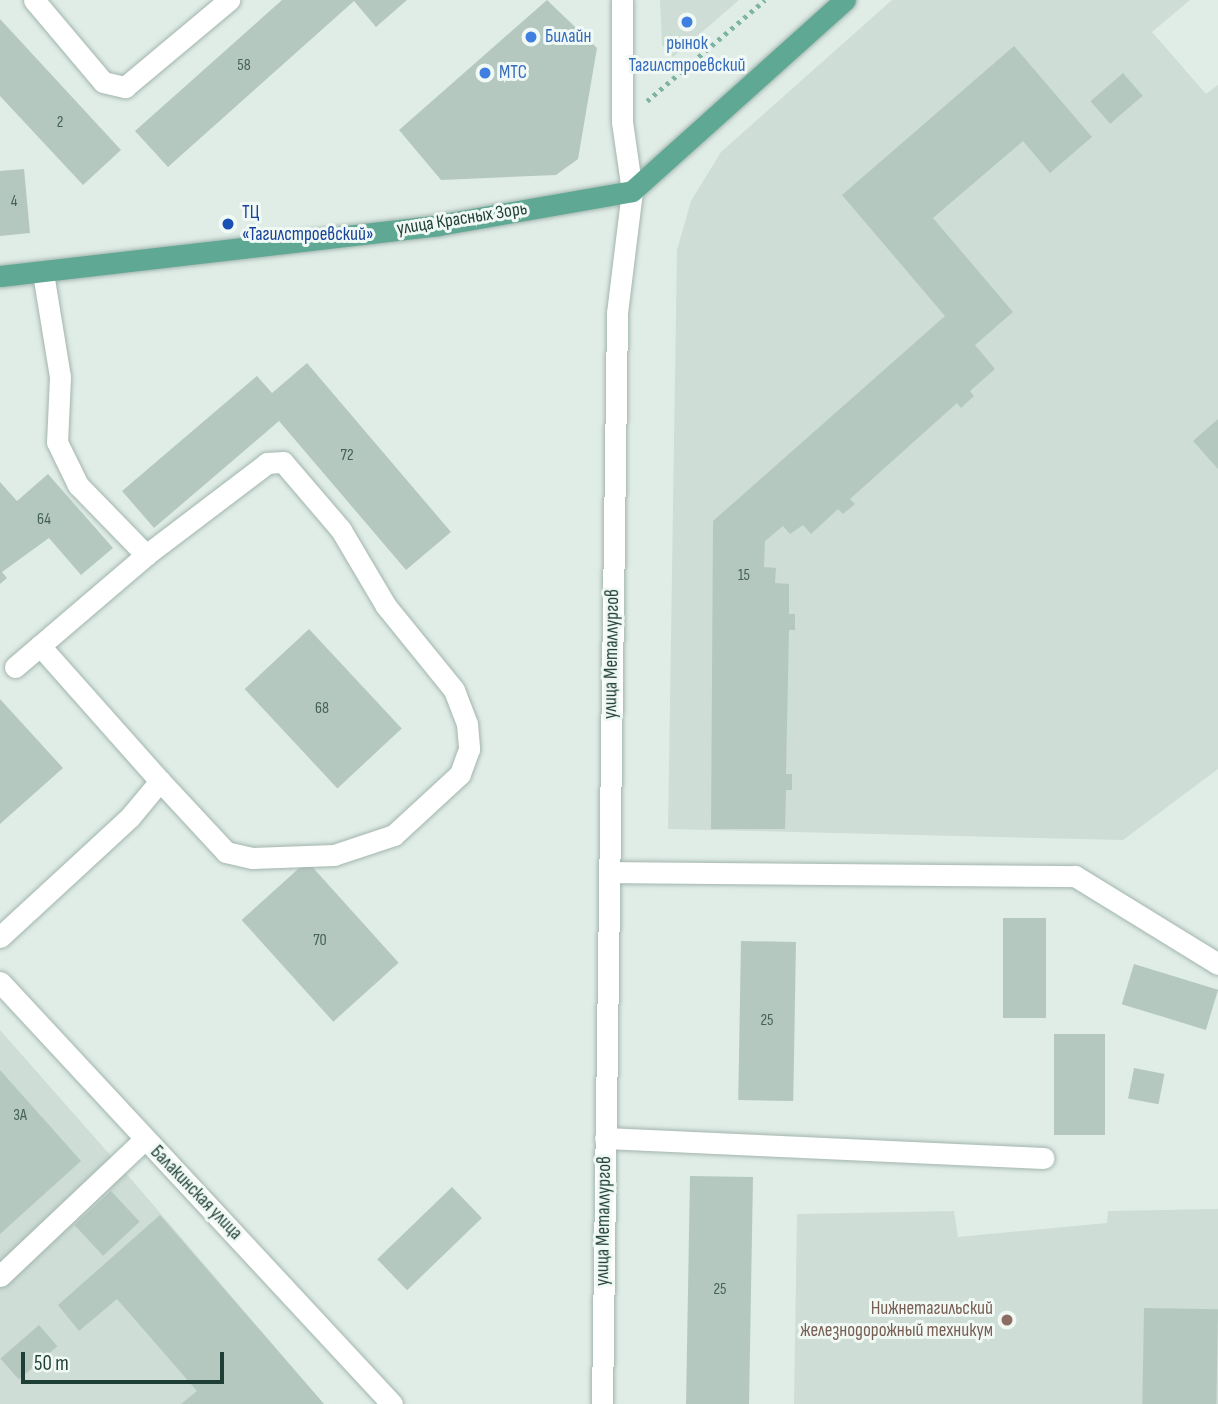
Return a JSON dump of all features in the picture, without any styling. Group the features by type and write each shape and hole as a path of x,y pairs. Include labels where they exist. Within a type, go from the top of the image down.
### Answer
{"main road":[{"path":"632,191 845,0"},
{"name":"улица Красных Зорь","path":"0,276 438,225 632,191"}],"street":[{"path":"34,0 103,82 125,87 229,0"},
{"name":"улица Металлургов","path":"601,1404 617,313 632,191 622,122 622,0"},
{"path":"43,273 60,377 57,442 78,485 146,555"},
{"path":"15,667 146,555 267,463 283,461 341,530 386,606 454,690 467,724 469,749 460,774 394,835 334,855 253,858 226,852 40,646"},
{"path":"0,937 130,817 160,780"},
{"path":"609,872 1075,876 1218,964"},
{"name":"Балакинская улица","path":"0,982 392,1404"},
{"path":"605,1138 1044,1158"},
{"path":"0,1276 144,1140"}],"path":[{"path":"622,122 765,0"}],"shaded area":[{"name":"рынок Тагилстроевский","path":"660,0 739,0 673,57 662,45"},
{"path":"892,0 1190,0 1152,32 1206,94 1218,85 1218,769 1123,840 668,829 677,250 691,201 721,152"},
{"path":"0,1030 119,1165 324,1404 0,1404"},
{"name":"Нижнетагильский железнодорожный техникум","path":"1218,1209 1218,1404 794,1404 797,1214 954,1211 958,1237 1107,1223 1108,1211"}],"building":[{"path":"282,0 407,0 376,27 354,1 168,167 135,131"},
{"path":"547,0 597,48 578,159 556,175 441,180 399,130"},
{"path":"0,19 121,150 83,185 0,96"},
{"path":"1014,46 1092,137 1050,173 1023,141 933,218 1013,312 975,345 995,369 970,391 974,396 961,408 957,403 850,499 855,504 843,514 838,509 811,534 803,525 790,534 783,526 765,541 764,567 776,568 775,583 789,584 789,614 795,614 795,630 789,630 786,774 792,774 792,790 786,790 785,829 711,829 713,521 945,316 842,195"},
{"path":"1123,73 1143,96 1110,124 1091,101"},
{"path":"24,169 30,233 0,236 0,171"},
{"path":"307,363 451,532 406,570 279,421 154,528 122,491 257,376 272,393"},
{"path":"1218,419 1218,469 1193,441"},
{"path":"48,474 113,548 81,575 49,538 2,572 7,578 0,584 0,482 17,501"},
{"path":"309,629 402,728 337,788 245,689"},
{"path":"0,699 63,768 0,824"},
{"path":"307,861 399,963 333,1022 242,920"},
{"path":"1003,918 1046,918 1046,1018 1003,1018"},
{"path":"741,941 796,942 793,1101 738,1100"},
{"path":"1134,964 1218,990 1206,1030 1122,1004"},
{"path":"1054,1034 1105,1034 1105,1135 1054,1135"},
{"path":"1134,1068 1164,1074 1159,1104 1128,1098"},
{"path":"0,1070 81,1161 0,1234"},
{"path":"690,1176 753,1177 749,1404 686,1404"},
{"path":"452,1187 482,1218 407,1290 377,1259"},
{"path":"111,1191 140,1222 103,1256 74,1225"},
{"path":"160,1215 324,1404 181,1404 197,1391 117,1299 79,1331 58,1305"},
{"path":"1144,1308 1218,1309 1216,1404 1142,1404"},
{"path":"39,1325 57,1346 19,1380 1,1358"}],"place":[{"name":"рынок Тагилстроевский","path":"687,22"},
{"name":"Билайн","path":"531,37"},
{"name":"МТС","path":"485,73"},
{"name":"ТЦ «Тагилстроевский»","path":"228,224"},
{"name":"Нижнетагильский железнодорожный техникум","path":"1007,1320"}]}
